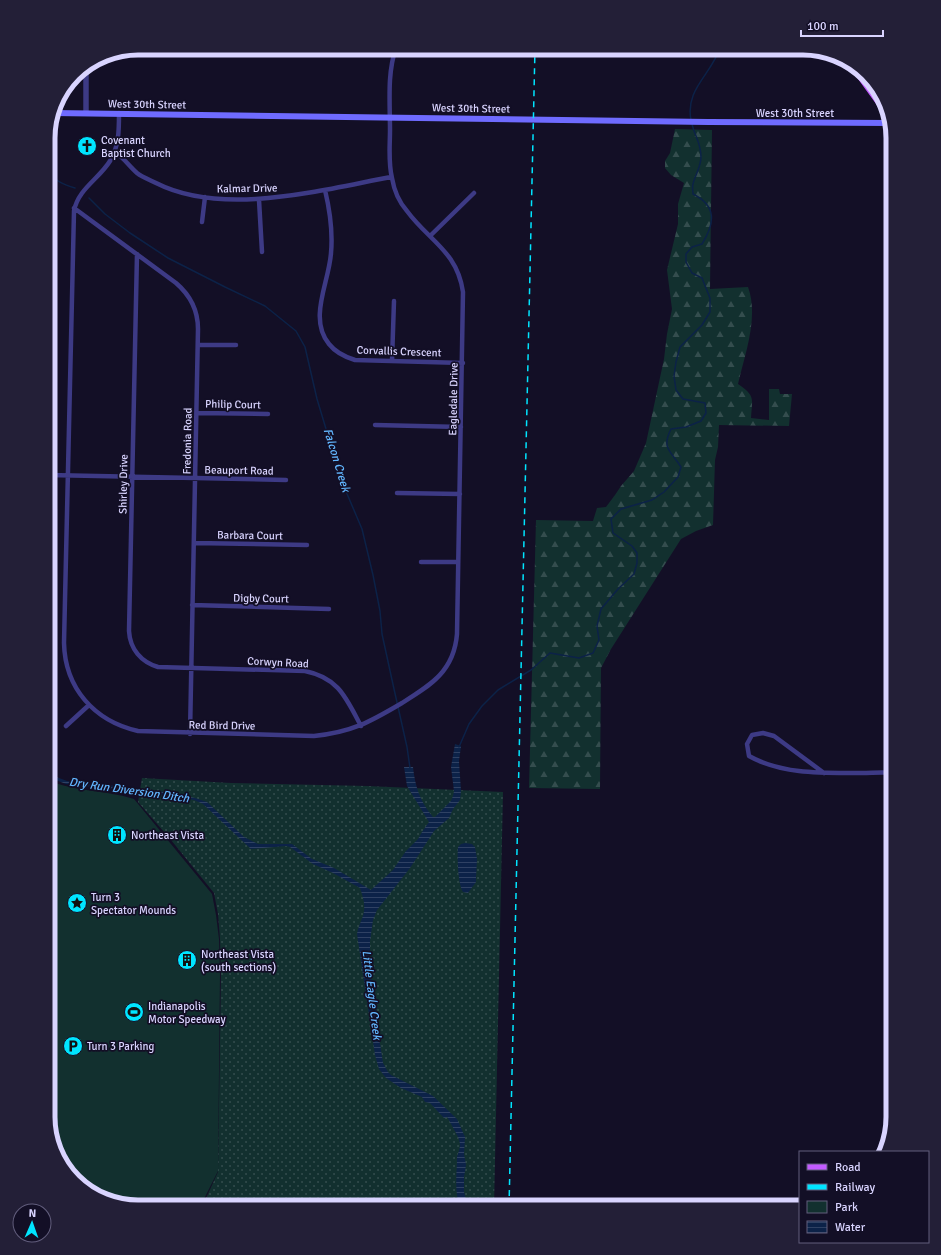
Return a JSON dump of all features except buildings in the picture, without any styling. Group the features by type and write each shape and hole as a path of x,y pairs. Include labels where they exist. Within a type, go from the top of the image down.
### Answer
{"main road":[{"name":"West 30th Street","path":"59,113 884,124"}],"street":[{"name":"Eagledale Drive","path":"361,726 375,720 436,680 444,670 453,654 457,634 464,299 461,282 452,260 405,209 398,196 391,177 391,67 394,55"},
{"path":"86,74 86,113"},
{"path":"74,208 86,188 106,168 115,152 119,136 119,113"},
{"name":"Kalmar Drive","path":"115,152 127,161 140,175 156,184 176,191 205,197 259,200 325,190 391,177"},
{"name":"Corvallis Crescent","path":"325,190 330,214 332,239 330,267 320,312 320,324 323,334 331,347 346,357 360,360 462,363"},
{"path":"430,236 474,193"},
{"path":"202,222 205,197"},
{"path":"259,200 262,252"},
{"name":"Fredonia Road","path":"74,208 176,283 193,304 198,319 190,734"},
{"name":"Red Bird Drive","path":"74,208 64,653 72,680 89,705 108,720 131,730 190,734 314,736 342,732 361,726"},
{"name":"Shirley Drive","path":"137,254 129,623 130,641 138,655 150,664 163,668 191,668"},
{"path":"392,361 394,301"},
{"path":"198,345 236,346"},
{"name":"Philip Court","path":"197,412 268,414"},
{"path":"375,425 461,427"},
{"name":"Beauport Road","path":"55,475 286,480"},
{"path":"397,493 460,494"},
{"name":"Barbara Court","path":"194,543 307,545"},
{"path":"421,562 458,562"},
{"name":"Digby Court","path":"192,605 329,609"},
{"name":"Corwyn Road","path":"191,668 305,671 315,673 329,680 340,690 361,726"},
{"path":"66,726 89,705"},
{"path":"824,773 774,736 763,733 752,735 747,744 749,756 759,762 788,770 824,773 886,773"}],"green space":[{"path":"675,129 712,130 710,289 748,287 751,299 752,323 738,384 748,392 752,398 751,418 769,420 769,389 779,389 780,394 792,394 789,426 719,425 718,447 715,460 713,525 696,531 681,539 611,649 601,668 600,789 529,788 536,520 593,521 597,508 606,507 634,471 646,443 664,359 672,309 667,270 678,224 678,204 684,183 671,175 665,168 665,161 670,153"},
{"path":"142,778 231,783 367,786 503,792 494,1200 205,1200 218,1172 221,974 218,914 214,893 138,802"},
{"name":"Indianapolis Motor Speedway","path":"55,783 69,787 134,799 212,894 219,939 220,975 218,1171 204,1200 127,1199 106,1194 88,1183 76,1172 61,1149 55,1117"}],"water":[{"name":"Dry Run Diversion Ditch","path":"455,744 461,746 459,761 461,791 460,800 453,809 449,818 434,831 410,868 377,910 373,920 370,941 370,960 373,998 378,1020 383,1063 391,1075 433,1096 457,1119 465,1137 464,1154 466,1165 464,1192 466,1200 458,1200 456,1176 457,1157 460,1142 449,1120 447,1117 444,1118 430,1103 425,1102 422,1097 401,1088 386,1078 379,1069 375,1055 357,934 364,908 360,888 313,864 290,847 286,846 251,849 203,804 194,800 66,784 55,780 55,777 67,781 84,784 108,785 173,793 207,802 244,837 258,844 292,844 312,859 334,868 371,890 393,870 406,851 418,839 429,822 407,786 404,767 413,767 415,781 421,800 428,811 433,817 435,817 451,801 453,796 454,791 451,767"},
{"path":"465,843 472,844 475,847 477,859 476,882 468,893 463,892 461,888 458,864 458,847"}],"waterway":[{"name":"Little Eagle Creek","path":"691,120 690,109 695,91 717,55"},
{"name":"Little Eagle Creek","path":"459,747 469,724 482,706 498,690 531,670 550,653 579,658 593,653 599,640 597,626 601,609 618,589 634,574 637,563 637,553 632,546 613,533 611,519 621,509 652,500 664,492 678,477 681,467 668,450 667,446 668,436 671,429 686,427 701,421 706,413 705,403 683,399 676,390 674,376 680,347 702,325 710,312 710,298 702,278 692,273 686,262 686,254 692,247 702,244 711,222 710,210 701,199 693,194 693,185 701,157 700,148 692,124"},
{"name":"Falcon Creek","path":"55,178 64,184 75,188"},
{"name":"Falcon Creek","path":"89,198 105,214 130,233 168,258 265,306 296,331 305,347 317,399 342,482 362,529 373,575 380,611 382,634 407,747 410,768"}],"railway":[{"path":"509,1200 535,55"}],"place":[{"name":"Covenant Baptist Church","path":"87,146"},
{"name":"Northeast Vista","path":"117,835"},
{"name":"Turn 3 Spectator Mounds","path":"77,903"},
{"name":"Northeast Vista (south sections)","path":"187,960"},
{"name":"Indianapolis Motor Speedway","path":"134,1012"},
{"name":"Turn 3 Parking","path":"73,1046"}]}
